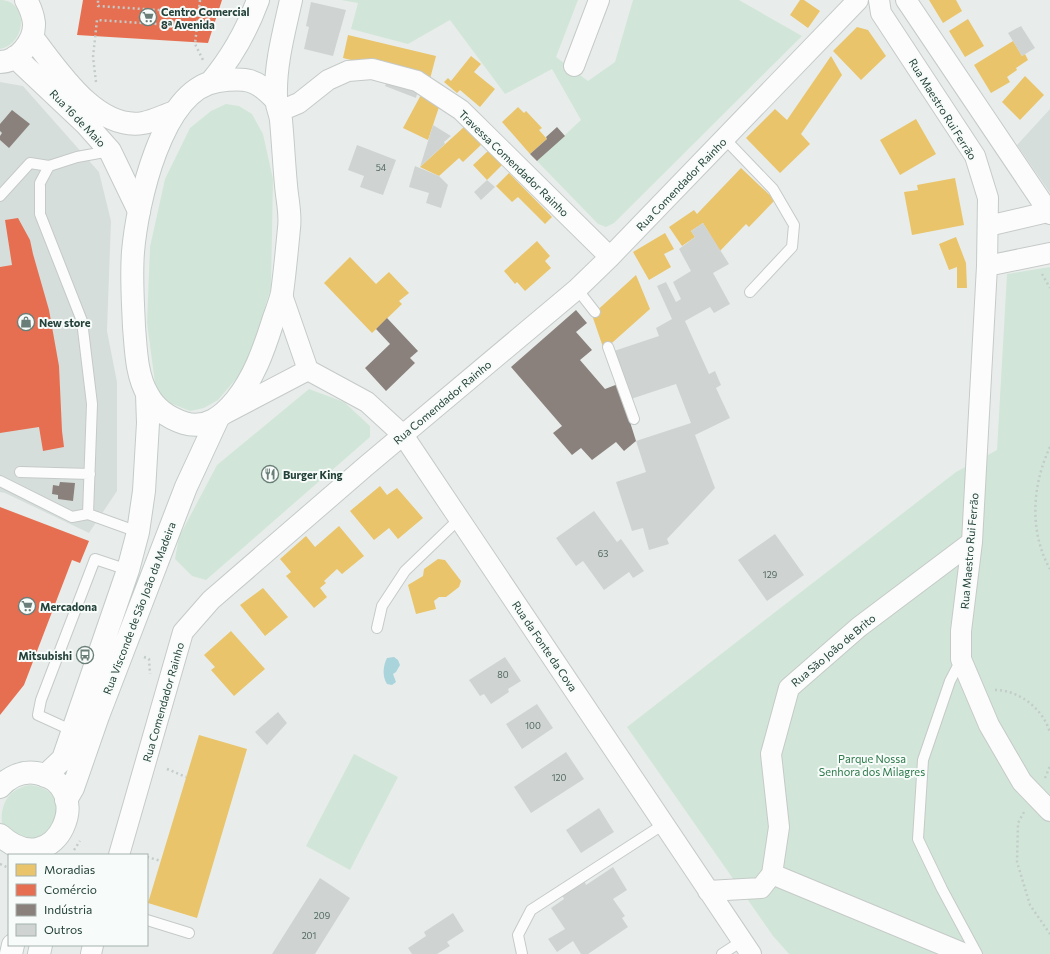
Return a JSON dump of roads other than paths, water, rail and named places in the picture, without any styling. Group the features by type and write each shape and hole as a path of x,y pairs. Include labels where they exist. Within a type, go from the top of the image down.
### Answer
{"main road":[{"path":"222,415 207,423 188,424 175,420 156,407 147,394 141,378 136,351 131,288 133,250 139,210 160,138 175,112 209,74 227,63 240,40 258,0"},
{"name":"Rua Visconde de São João da Madeira","path":"66,800 73,788 98,716 186,487 222,415 244,391 256,368 282,295 290,222 278,106 279,51 291,0"},
{"path":"30,3 34,24 32,37"},
{"name":"Rua 16 de Maio","path":"139,210 110,151 86,124 8,60 25,48 32,37 68,83 97,111 122,122 143,123 175,112"},
{"path":"209,74 240,78 260,84 278,106"},
{"name":"Rua Visconde de São João da Madeira","path":"45,776 63,759 128,570 138,532 144,492 148,423 147,394"},
{"path":"5,781 30,773 45,776 58,786 66,800 68,810 62,832 52,849 28,849 7,844"}],"street":[{"path":"574,66 599,0"},
{"name":"Rua Comendador Rainho","path":"119,854 183,632 211,600 403,435 577,289 725,139 858,0"},
{"name":"Rua Maestro Rui Ferrão","path":"880,0 881,13 975,156 988,198 987,266 972,542 961,631 961,660 990,725 1019,776 1050,811"},
{"path":"906,0 1049,213 988,226"},
{"name":"Travessa Comendador Rainho","path":"278,106 299,103 328,80 348,71 372,69 418,81 461,110 610,257"},
{"path":"987,266 1050,253"},
{"path":"222,415 308,370 282,295"},
{"name":"Rua da Fonte da Cova","path":"308,370 367,402 403,435 746,947"},
{"name":"Rua São João de Brito","path":"772,874 779,827 771,754 788,688 859,627 972,542"},
{"path":"708,891 760,888 772,874 965,954"}],"lane":[{"path":"725,139 774,189 794,225 792,247 750,292"},
{"path":"0,196 30,163 49,166 77,157 110,151"},
{"path":"49,166 40,184 40,214 82,321 92,404 88,514"},
{"path":"577,289 596,312"},
{"path":"608,346 634,419"},
{"path":"20,472 90,474"},
{"path":"0,480 72,517 88,514 138,532"},
{"path":"377,628 382,606 404,571 459,519"},
{"path":"73,732 38,715 41,700 95,558 128,570"},
{"path":"961,660 950,681 923,760 918,839 942,889 977,954"},
{"path":"522,954 518,935 531,910 664,824"},
{"path":"148,920 189,933"},
{"path":"722,954 746,947"}],"water":[{"path":"394,657 398,660 400,665 393,674 396,682 392,685 387,684 384,678 384,671 387,658"}],"place":[{"name":"Centro Comercial 8ª Avenida","path":"148,17"},
{"name":"New store","path":"26,322"},
{"name":"Burger King","path":"270,474"},
{"name":"Mercadona","path":"27,606"},
{"name":"Mitsubishi","path":"85,655"}],"park label":[{"name":"Parque Nossa Senhora dos Milagres","path":"872,764"}]}
